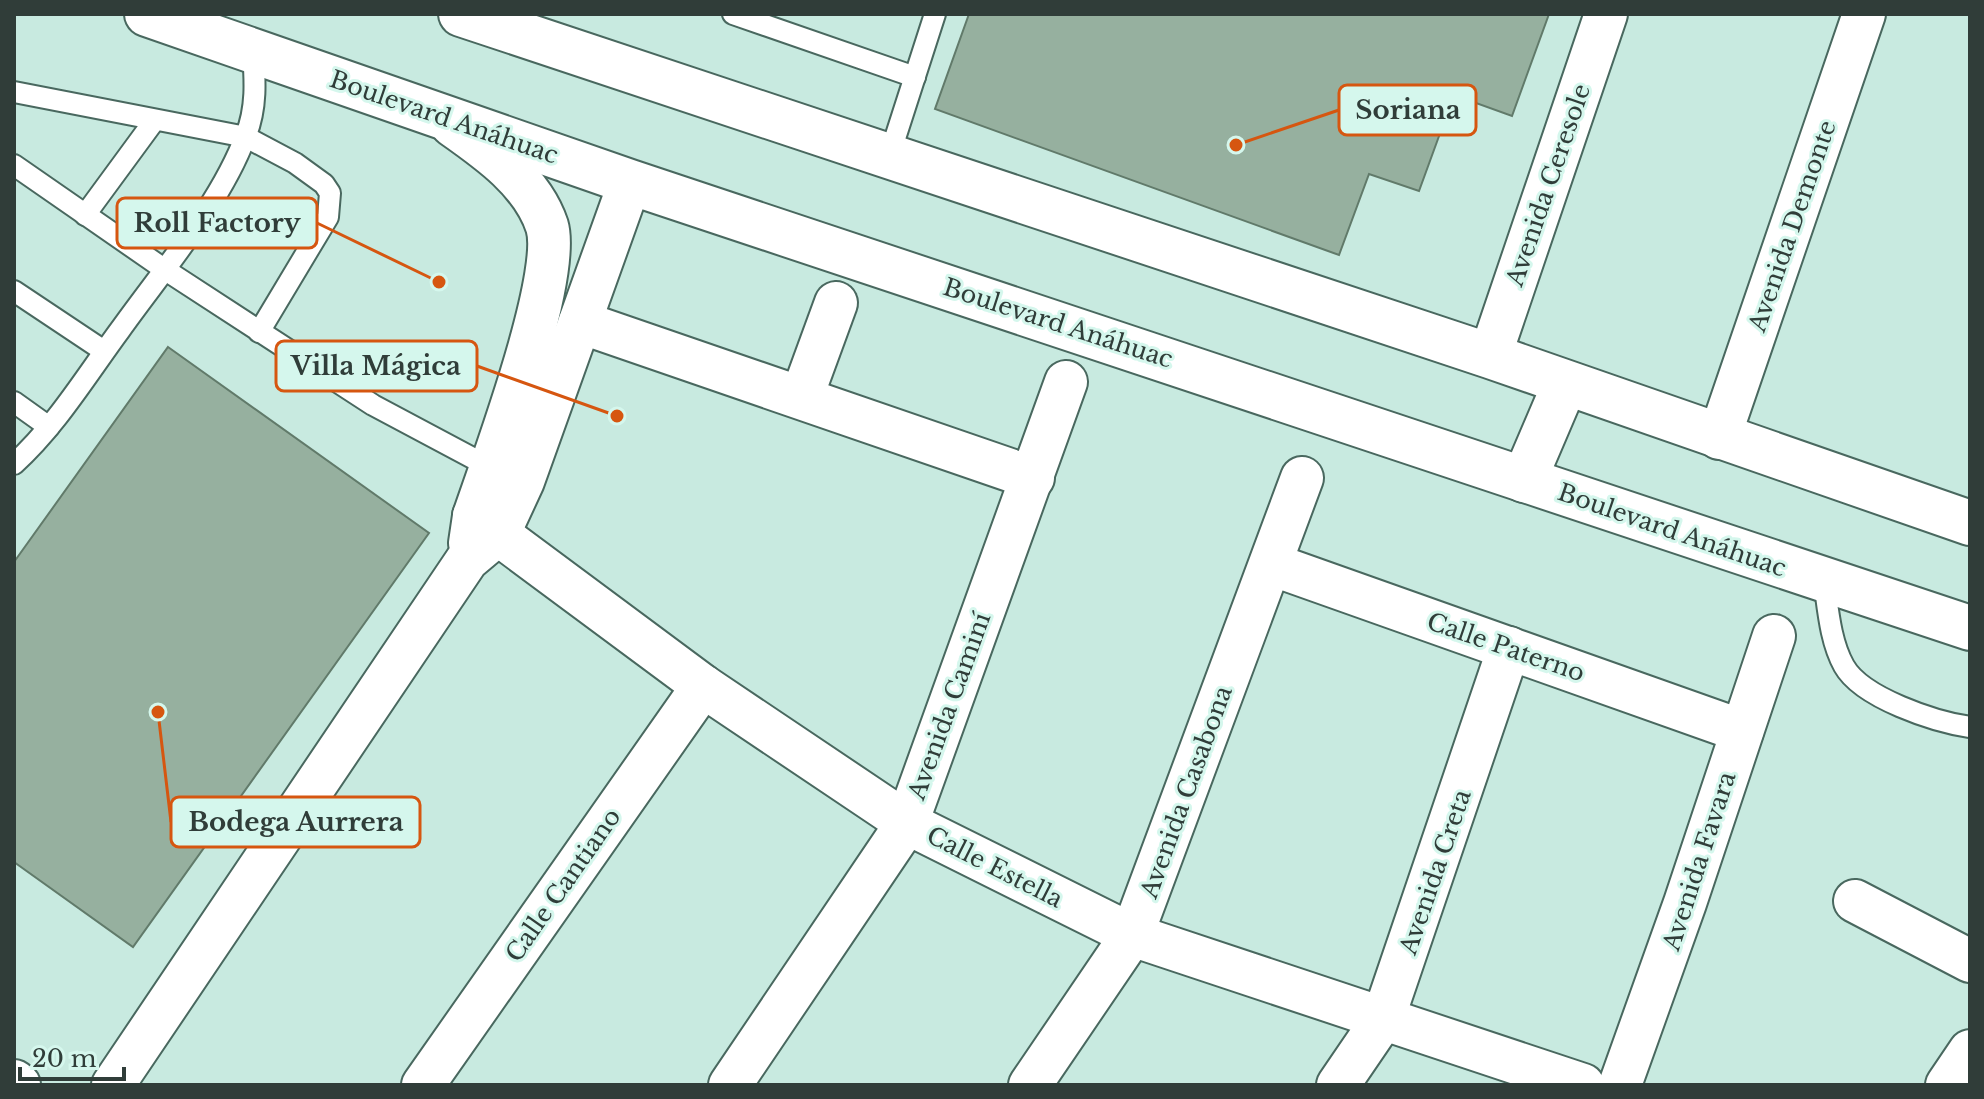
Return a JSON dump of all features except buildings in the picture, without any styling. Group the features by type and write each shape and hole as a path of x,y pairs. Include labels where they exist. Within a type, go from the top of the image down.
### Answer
{"street":[{"name":"Boulevard Anáhuac","path":"147,14 630,182 1970,628"},
{"path":"461,14 1490,356 1970,523"},
{"name":"Avenida Ceresole","path":"1490,356 1606,14"},
{"name":"Avenida Demonte","path":"1719,438 1864,14"},
{"path":"440,115 520,181 546,223 551,244 507,474"},
{"path":"113,1085 467,560 580,322 630,182"},
{"path":"802,396 836,303"},
{"path":"580,322 1033,478"},
{"name":"Avenida Caminí","path":"730,1085 907,823 1066,382"},
{"path":"1524,480 1565,384"},
{"name":"Avenida Casabona","path":"1030,1085 1132,935 1302,478"},
{"name":"Calle Estella","path":"486,524 703,686 907,823 1132,935 1583,1085"},
{"name":"Calle Paterno","path":"1271,564 1742,731"},
{"name":"Avenida Favara","path":"1620,1085 1774,636"},
{"name":"Avenida Creta","path":"1338,1085 1383,1019 1509,648"},
{"name":"Calle Cantiano","path":"423,1085 703,686"},
{"path":"1855,901 1970,961"},
{"path":"1947,1085 1970,1051"}],"lane":[{"path":"733,14 915,77"},
{"path":"889,157 935,14"},
{"path":"14,464 49,427 202,215 246,137 256,95 253,50"},
{"path":"14,92 246,137 295,163 324,184 331,205 322,231 259,332"},
{"path":"85,215 154,121"},
{"path":"14,165 164,269 373,405 507,474"},
{"path":"14,291 104,351"},
{"path":"14,402 49,427"},
{"path":"1824,581 1836,646 1844,667 1858,683 1879,696 1919,712 1970,727"}],"place":[{"name":"Soriana","path":"1236,145"},
{"name":"Roll Factory","path":"439,282"},
{"name":"Villa Mágica","path":"617,416"},
{"name":"Bodega Aurrera","path":"158,712"}]}
